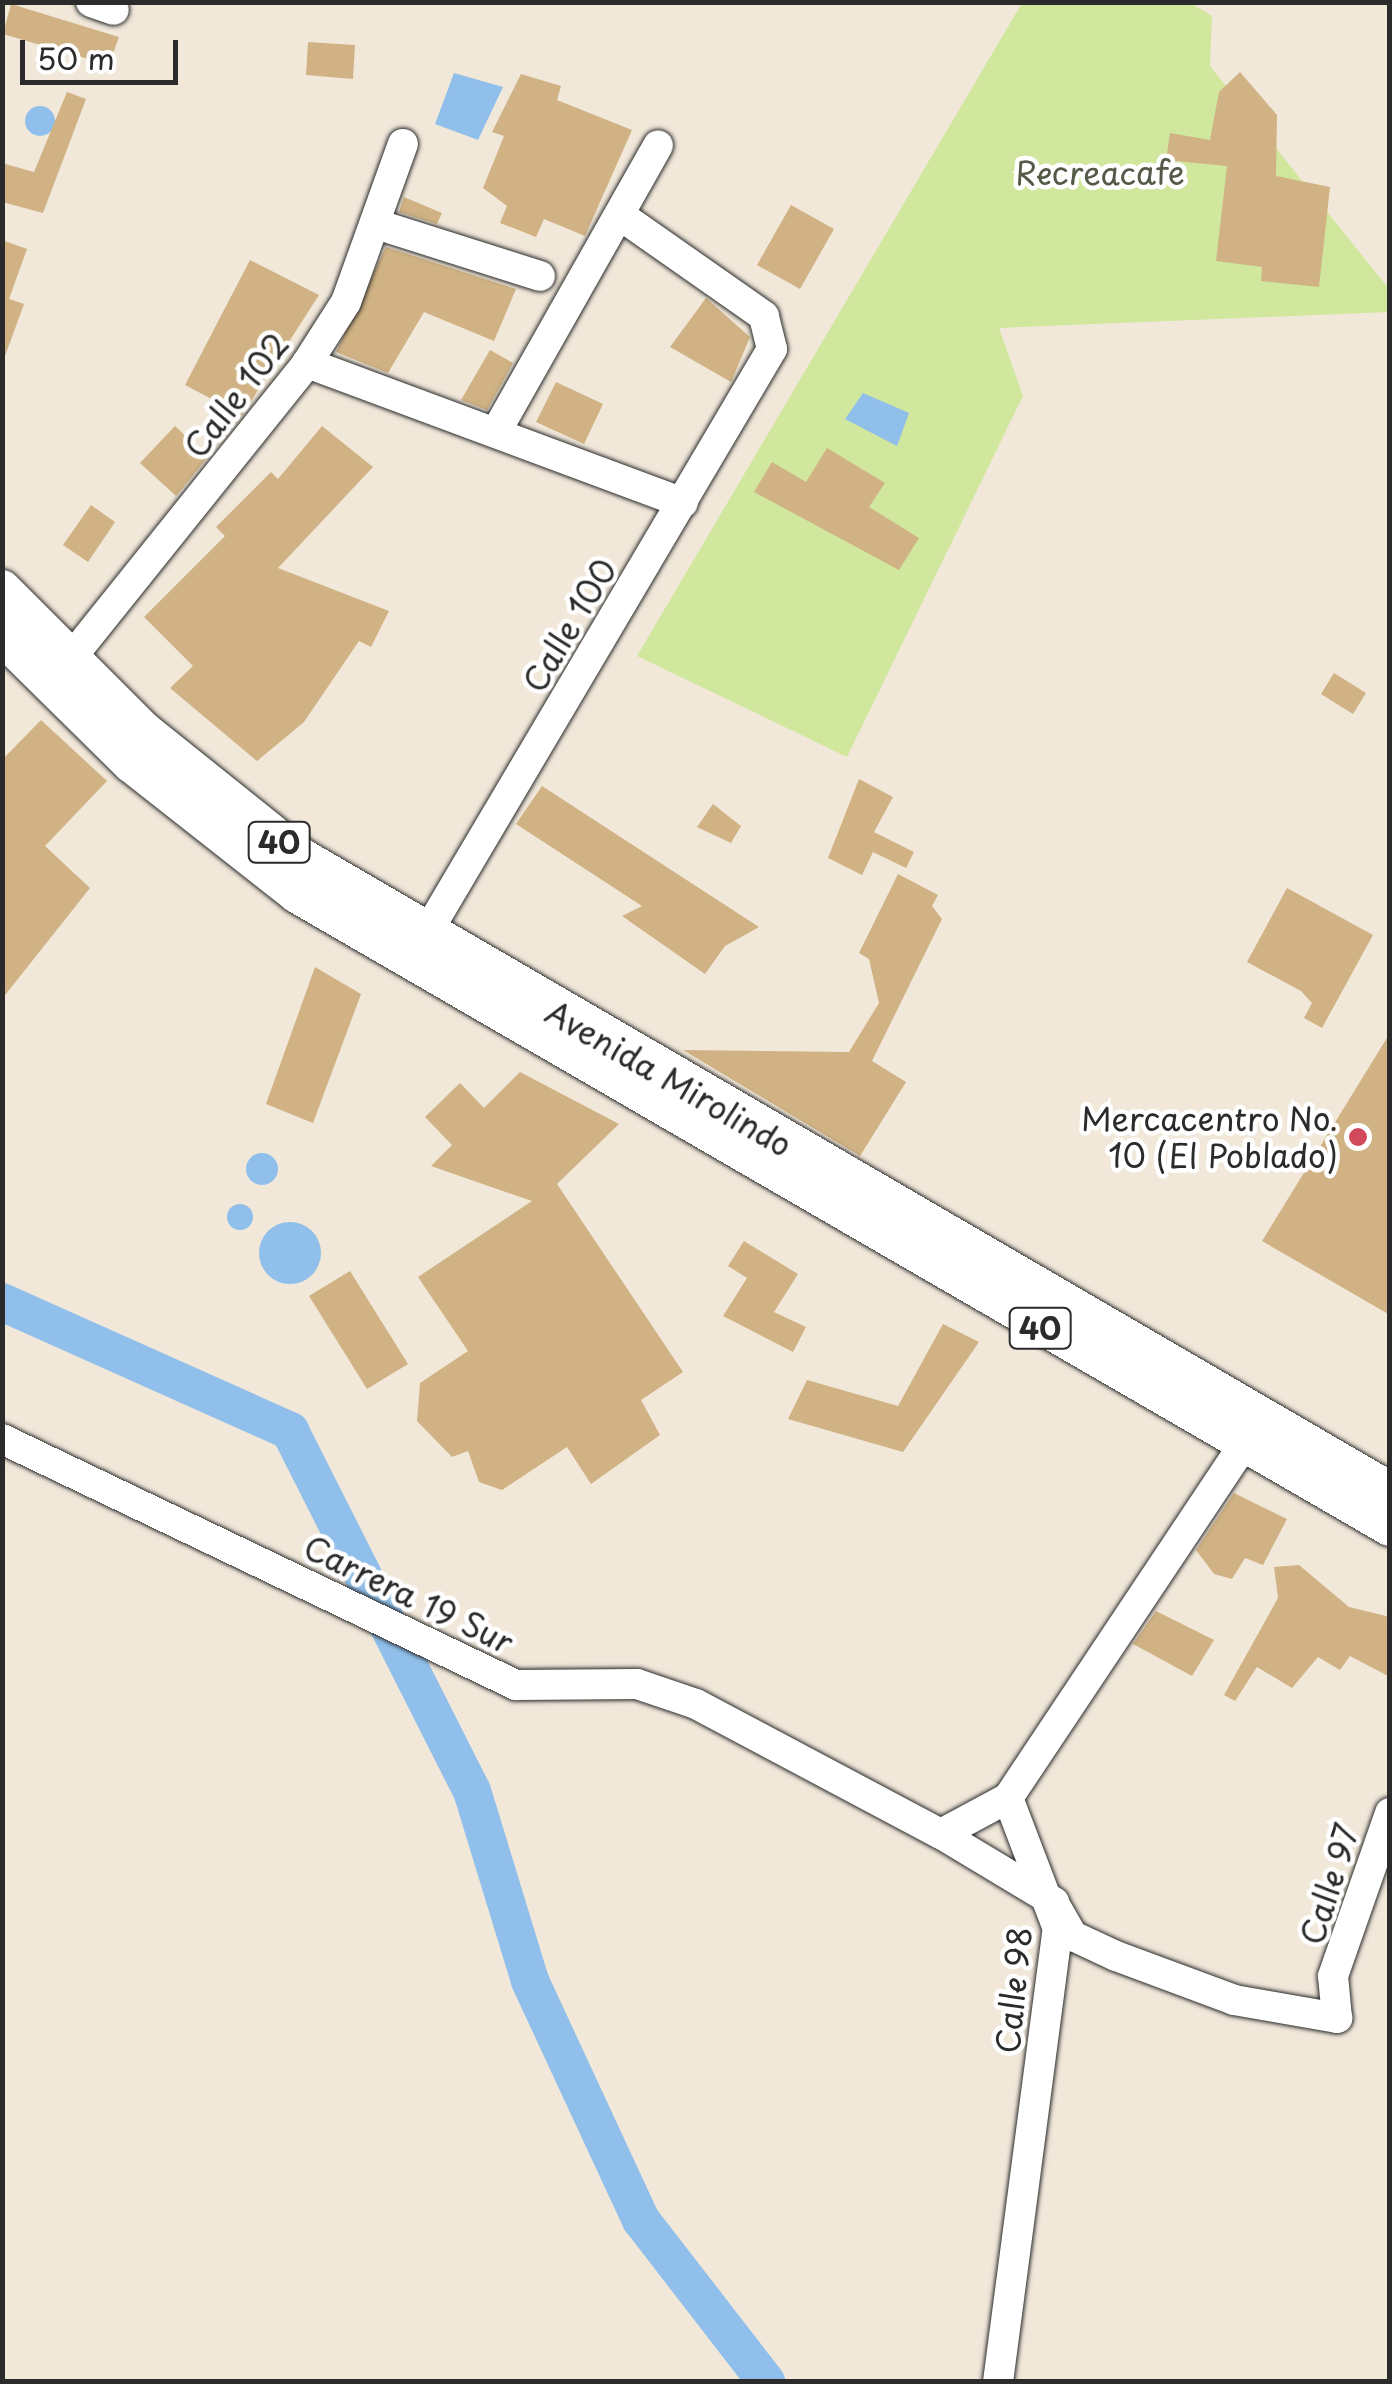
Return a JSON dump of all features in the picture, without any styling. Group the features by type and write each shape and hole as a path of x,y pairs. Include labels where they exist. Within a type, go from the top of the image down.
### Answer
{"main road":[{"name":"Avenida Mirolindo","path":"2,589 71,658 258,828 424,951 1242,1446 1390,1527"},
{"name":"Avenida Mirolindo","path":"2,636 190,813 297,894 424,951"},
{"name":"Avenida Mirolindo","path":"592,1050 660,1052 751,1106 766,1136 1390,1491"}],"street":[{"name":"Calle 102","path":"71,658 307,363 346,302 403,144"},
{"path":"497,430 658,146"},
{"name":"Calle 100","path":"424,951 772,349 764,316 621,216"},
{"path":"376,224 540,276"},
{"path":"307,363 497,430 683,503"},
{"name":"Carrera 19 Sur","path":"2,1439 516,1685 637,1684 696,1704 941,1834 1055,1904"},
{"path":"941,1834 1008,1798 1242,1446"},
{"name":"Calle 98","path":"998,2382 1055,1904 1008,1798"},
{"name":"Calle 97","path":"1055,1904 1073,1936 1234,2000 1338,2018 1333,1976 1390,1813"}],"green space":[{"name":"Recreacafe","path":"1022,3 1191,3 1212,16 1210,66 1389,289 1389,312 999,328 1023,396 847,757 637,656"}],"water":[{"path":"454,73 503,87 478,140 435,124"},
{"path":"40,106 50,111 55,121 50,131 40,136 30,131 25,121 30,111"},
{"path":"863,393 909,413 897,446 845,419"},
{"path":"262,1153 273,1158 278,1169 273,1180 262,1185 251,1180 246,1169 251,1158"},
{"path":"240,1204 249,1208 253,1217 249,1226 240,1230 231,1226 227,1217 231,1208"},
{"path":"290,1222 312,1231 321,1253 312,1275 290,1284 268,1275 259,1253 268,1231"}],"building":[{"path":"11,4 119,37 109,65 3,34"},
{"path":"308,42 355,45 353,79 306,75"},
{"path":"1240,72 1277,115 1276,176 1330,187 1319,287 1261,281 1262,267 1216,261 1227,166 1166,160 1170,133 1210,140 1219,92"},
{"path":"521,74 561,86 557,100 632,130 585,236 544,219 536,237 500,223 507,206 483,188 504,136 492,132"},
{"path":"67,92 86,99 43,213 2,202 2,163 34,172"},
{"path":"404,197 442,213 437,224 399,212"},
{"path":"791,205 834,229 800,289 757,265"},
{"path":"2,240 27,249 9,299 24,304 5,356"},
{"path":"386,247 516,289 494,341 424,312 388,373 336,352"},
{"path":"250,260 319,295 242,415 185,385"},
{"path":"706,298 750,337 731,382 670,347"},
{"path":"490,350 513,363 487,410 461,400"},
{"path":"556,382 603,404 584,444 536,422"},
{"path":"175,426 208,457 176,496 140,463"},
{"path":"322,426 373,467 278,568 389,611 371,647 359,641 304,722 257,761 170,688 193,666 144,617 225,536 216,527 271,472 278,479"},
{"path":"827,448 885,483 869,507 919,538 899,570 754,492 772,462 806,482"},
{"path":"91,505 115,522 88,562 63,545"},
{"path":"1334,673 1366,693 1353,714 1321,694"},
{"path":"41,720 107,781 45,846 90,888 2,999 2,760"},
{"path":"859,779 893,797 874,832 914,852 906,868 873,852 862,875 828,858"},
{"path":"542,786 759,927 725,946 705,974 622,916 642,906 516,824"},
{"path":"713,804 741,826 731,843 697,827"},
{"path":"898,874 938,895 932,906 942,919 872,1061 906,1082 860,1156 683,1050 849,1052 879,1003 869,959 859,953"},
{"path":"1287,888 1373,935 1322,1028 1304,1018 1312,1003 1301,991 1247,962"},
{"path":"315,967 361,994 313,1123 266,1104"},
{"name":"Mercacentro No. 10 (El Poblado)","path":"1390,1033 1390,1315 1262,1241"},
{"path":"520,1072 619,1124 557,1184 683,1372 641,1400 660,1435 591,1484 567,1447 502,1490 479,1482 468,1451 452,1457 417,1421 420,1383 468,1351 418,1277 532,1201 431,1166 452,1145 425,1117 460,1083 484,1108"},
{"path":"744,1241 798,1274 774,1312 806,1327 793,1352 723,1316 747,1278 728,1266"},
{"path":"350,1271 408,1364 367,1389 309,1296"},
{"path":"943,1324 979,1342 903,1452 788,1419 807,1380 898,1406"},
{"path":"1234,1493 1287,1519 1263,1565 1245,1558 1232,1579 1214,1574 1196,1550"},
{"path":"1299,1565 1349,1607 1390,1617 1390,1677 1350,1656 1340,1670 1318,1657 1292,1688 1257,1667 1235,1701 1224,1695 1278,1598 1274,1567"},
{"path":"1156,1611 1214,1640 1192,1676 1133,1644"}],"waterway":[{"path":"2,1302 290,1431 472,1791 530,1981 641,2220 766,2382"}],"place":[{"name":"Mercacentro No. 10 (El Poblado)","path":"1358,1137"}]}
